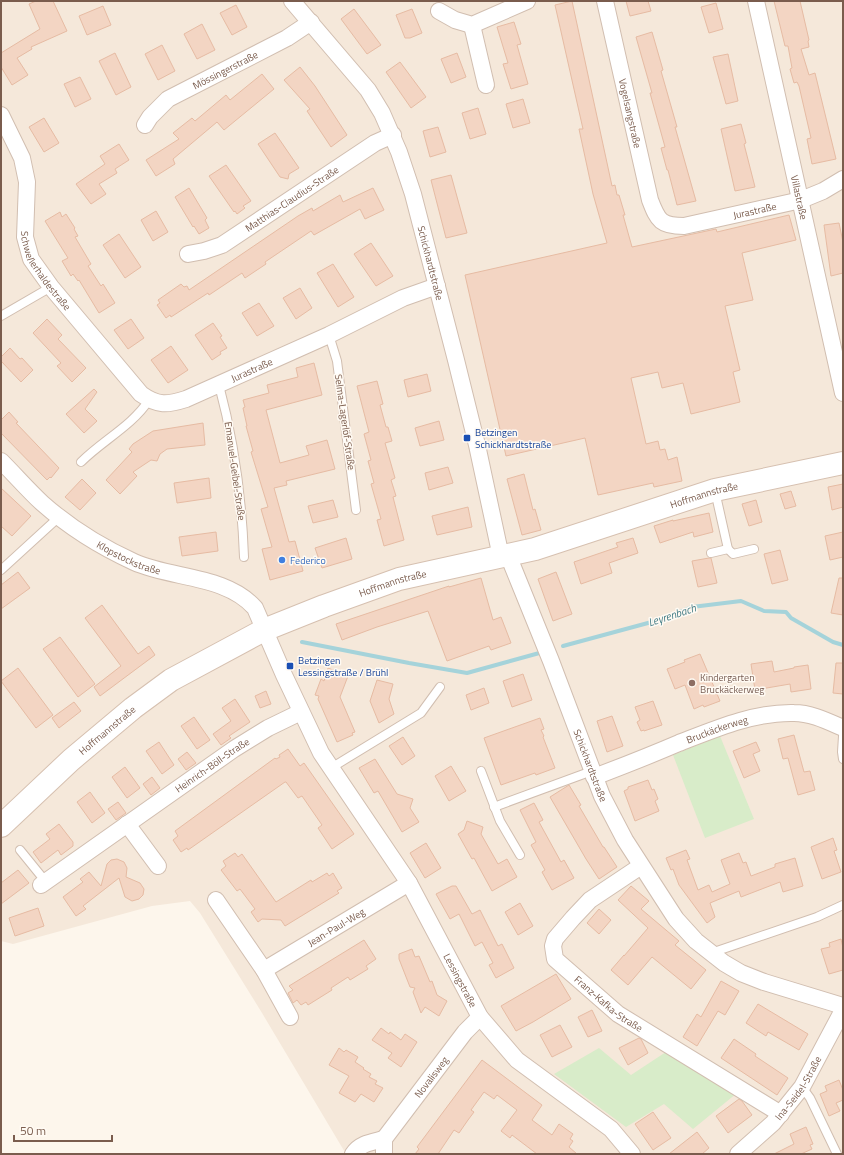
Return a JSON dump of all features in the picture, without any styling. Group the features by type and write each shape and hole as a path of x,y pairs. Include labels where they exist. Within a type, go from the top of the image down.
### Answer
{"street":[{"name":"Schickhardtstraße","path":"292,1 307,13 368,90 393,135 413,194 505,556 551,661 593,774 612,817 641,866 676,918 696,941 710,953 741,973 764,982 843,1006"},
{"path":"439,11 455,20 472,25 527,1"},
{"name":"Vogelsangstraße","path":"605,1 650,200 656,216 663,223"},
{"name":"Villastraße","path":"756,1 842,388"},
{"name":"Mössingerstraße","path":"145,125 150,117 168,99 286,38 307,13"},
{"path":"472,25 486,85"},
{"name":"Schwellerhaldestraße","path":"1,115 22,158 27,182 25,237 31,259 51,287 141,394 149,400"},
{"name":"Matthias-Claudius-Straße","path":"188,254 204,252 222,245 369,148 393,135"},
{"name":"Jurastraße","path":"663,223 673,226 684,226 801,200 823,191 843,179"},
{"name":"Jurastraße","path":"149,400 167,404 177,402 219,385 329,335 398,301 437,286"},
{"name":"Klopstockstraße","path":"1,461 41,502 59,517 107,549 136,563 223,586 248,601 255,608 264,630"},
{"name":"Hoffmannstraße","path":"1,826 71,760 139,704 171,680 264,630 324,606 399,579 535,549 715,490 843,463"},
{"name":"Lessingstraße","path":"264,630 301,712 322,754 409,883 480,1017 517,1060 611,1129 632,1154"},
{"name":"Heinrich-Böll-Straße","path":"43,884 240,745 268,728 301,712"},
{"name":"Bruckäckerweg","path":"593,774 708,732 742,721 778,713 810,715 843,728"},
{"path":"127,824 158,866"},
{"name":"Franz-Kafka-Straße","path":"641,866 590,900 573,918 555,939 553,946 556,959 618,1014 780,1114"},
{"name":"Jean-Paul-Weg","path":"264,970 409,883"},
{"path":"216,900 264,970 290,1017"},
{"name":"Ina-Seidel-Straße","path":"738,1154 773,1123 802,1087 843,1010"},
{"name":"Novalisweg","path":"353,1154 357,1148 363,1145 384,1147 465,1032 480,1017"}],"lane":[{"path":"1,316 51,287"},
{"name":"Selma-Lagerlöf-Straße","path":"329,335 337,361 356,510"},
{"name":"Emanuel-Geibel-Straße","path":"219,385 226,410 234,453 242,510 244,557"},
{"path":"81,462 90,453 134,419 142,411 149,400"},
{"path":"715,490 728,549 733,554 754,550"},
{"path":"1,570 59,517"},
{"path":"711,553 728,549"},
{"path":"331,768 421,713 440,686"},
{"path":"843,736 843,759"},
{"path":"481,771 500,821 520,855"},
{"path":"494,807 593,774"},
{"path":"20,850 43,884"},
{"path":"710,953 817,917 843,905"},
{"path":"802,1087 810,1098 837,1154"}],"shaded area":[{"path":"1,1 843,1 843,1154 346,1154 262,1013 200,913 190,901 152,906 13,944 1,941"}],"green space":[{"path":"720,736 754,819 705,838 673,755"},
{"path":"599,1048 631,1075 669,1050 737,1093 693,1129 664,1104 626,1127 554,1074"}],"building":[{"path":"36,1 53,1 67,31 31,47 32,49 17,58 28,75 12,85 1,67 1,53 40,29 29,4"},
{"path":"572,1 612,186 615,185 617,195 619,195 632,247 716,229 717,232 789,215 796,240 742,253 753,300 725,306 740,370 733,372 740,402 691,414 683,383 662,388 658,372 631,378 646,444 658,441 660,450 665,449 668,460 677,457 682,481 654,487 653,483 598,495 585,438 506,456 465,275 607,243 593,194 579,129 583,129 555,5"},
{"path":"626,1 648,1 651,11 630,16"},
{"path":"774,1 800,1 809,40 809,47 801,49 809,75 815,73 836,159 812,164 807,139 811,138 799,86 797,82 794,83 790,69 792,68 788,46 785,46"},
{"path":"716,3 723,29 709,33 701,7"},
{"path":"236,5 247,27 232,35 220,13"},
{"path":"103,6 111,25 87,35 79,16"},
{"path":"354,9 381,45 367,54 341,19"},
{"path":"412,9 422,33 410,38 405,38 396,15"},
{"path":"514,22 521,44 517,45 528,84 511,89 503,64 508,63 497,27"},
{"path":"202,24 215,50 197,59 184,34"},
{"path":"652,32 663,70 661,71 677,127 675,127 696,201 677,205 661,148 665,147 650,93 652,93 636,37"},
{"path":"162,45 175,71 158,80 145,54"},
{"path":"115,53 131,87 116,95 99,61"},
{"path":"457,53 466,77 451,83 441,59"},
{"path":"728,54 738,101 726,104 713,57"},
{"path":"400,62 426,97 411,108 386,72"},
{"path":"300,67 315,86 347,135 331,147 307,111 310,109 284,80"},
{"path":"262,74 274,89 224,130 217,122 173,159 175,164 156,176 146,160 179,139 173,133 192,118 195,121 226,95 230,100"},
{"path":"80,77 91,99 75,107 64,84"},
{"path":"523,99 530,123 513,128 506,104"},
{"path":"478,108 486,134 470,139 462,113"},
{"path":"44,118 59,143 44,152 29,127"},
{"path":"741,124 746,143 744,144 755,187 735,191 721,129"},
{"path":"438,127 446,152 430,157 423,131"},
{"path":"275,133 299,168 289,174 288,179 280,177 258,144"},
{"path":"119,144 129,160 115,169 117,173 99,184 106,194 91,204 76,184 105,164 100,156"},
{"path":"226,165 251,201 243,206 245,208 237,214 235,211 234,212 209,176"},
{"path":"451,175 467,233 446,238 431,180"},
{"path":"189,188 207,218 205,220 209,228 199,234 194,226 193,227 175,197"},
{"path":"373,188 384,210 365,219 360,209 314,235 311,231 265,262 266,264 245,278 242,273 209,295 208,293 171,317 170,315 166,318 157,305 160,303 158,300 181,284 184,287 187,286 189,290 312,208 313,211 340,195 343,202"},
{"path":"156,211 168,232 153,241 141,220"},
{"path":"60,212 62,217 66,214 75,228 74,229 78,236 75,237 91,264 88,266 101,286 103,284 115,303 99,313 79,280 78,281 73,274 71,276 62,261 68,258 45,221"},
{"path":"839,223 843,242 843,273 831,276 824,225"},
{"path":"119,234 141,267 125,278 103,245"},
{"path":"371,243 393,276 376,286 354,254"},
{"path":"333,264 354,297 338,307 317,273"},
{"path":"300,288 312,308 296,319 283,298"},
{"path":"259,303 274,326 257,336 242,313"},
{"path":"47,319 62,335 58,339 86,368 72,382 57,366 61,363 33,333"},
{"path":"131,319 144,338 128,349 114,330"},
{"path":"213,323 222,336 220,337 227,348 220,352 221,354 212,360 195,335"},
{"path":"171,346 188,370 168,383 151,360"},
{"path":"10,348 33,370 21,382 1,361 1,357"},
{"path":"314,363 322,395 266,410 280,463 309,455 306,446 327,440 335,469 286,481 287,485 274,488 289,542 295,541 303,571 270,580 262,549 272,547 261,509 268,507 251,452 253,451 246,426 243,400 269,393 267,385 298,377 296,368"},
{"path":"427,374 431,391 408,397 404,380"},
{"path":"377,381 383,404 380,405 386,427 388,427 392,441 385,443 395,478 391,480 396,496 393,497 404,540 384,546 377,520 381,519 371,484 374,483 368,461 371,460 364,434 369,432 357,386"},
{"path":"94,389 97,392 85,409 97,421 84,433 66,414"},
{"path":"9,412 18,422 16,423 59,468 51,478 50,477 47,480 1,433 1,420"},
{"path":"439,421 444,440 420,446 415,428"},
{"path":"203,423 205,445 167,449 160,454 157,461 151,460 133,472 137,476 120,494 106,480 132,452 129,449 133,444 153,431"},
{"path":"448,467 453,483 429,490 425,473"},
{"path":"524,474 533,510 535,509 541,530 522,535 507,479"},
{"path":"209,478 211,498 177,503 174,483"},
{"path":"82,479 96,493 80,510 65,497"},
{"path":"843,484 843,507 832,510 828,487"},
{"path":"1,488 31,516 12,536 1,526"},
{"path":"791,491 796,506 785,509 780,494"},
{"path":"333,500 338,517 313,523 308,506"},
{"path":"756,500 762,522 749,526 742,504"},
{"path":"468,507 472,527 437,535 432,516"},
{"path":"709,513 713,532 694,537 693,532 660,543 654,526 673,520"},
{"path":"216,532 218,551 182,556 179,537"},
{"path":"843,532 843,557 830,560 825,536"},
{"path":"346,538 352,559 322,568 315,548"},
{"path":"633,538 638,553 609,563 612,573 581,584 574,562 618,547 616,543"},
{"path":"780,550 788,580 772,584 764,554"},
{"path":"711,558 717,583 698,587 692,561"},
{"path":"18,572 30,588 1,609 1,585"},
{"path":"556,572 572,614 553,621 538,579"},
{"path":"481,578 493,620 501,617 511,643 491,650 489,646 447,661 428,611 342,640 336,624 449,586"},
{"path":"839,578 843,578 843,615 831,613"},
{"path":"102,605 138,654 149,646 155,655 100,696 94,687 121,666 85,618"},
{"path":"60,637 95,684 78,697 43,649"},
{"name":"Kindergarten Bruckäckerweg","path":"700,654 720,701 694,709 685,685 675,689 667,669"},
{"path":"772,661 774,672 808,665 811,689 791,692 790,684 755,690 751,664"},
{"path":"836,663 843,663 843,694 833,693"},
{"path":"18,668 53,715 36,728 1,681"},
{"path":"328,668 348,676 340,697 355,732 352,733 353,735 337,742 318,699 319,696 315,695 321,679 324,681"},
{"path":"523,674 532,700 512,707 503,681"},
{"path":"377,680 393,684 389,699 394,714 379,723 370,701"},
{"path":"484,688 489,703 471,710 466,695"},
{"path":"266,691 271,704 260,708 255,696"},
{"path":"235,699 250,722 229,736 231,738 221,745 213,734 231,721 222,708"},
{"path":"653,701 662,725 641,731 637,722 640,720 635,707"},
{"path":"74,702 81,711 59,728 52,718"},
{"path":"612,716 623,746 607,752 597,721"},
{"path":"194,717 210,740 197,749 181,726"},
{"path":"540,718 544,729 541,730 544,736 543,737 555,768 536,775 535,773 501,785 484,738"},
{"path":"794,735 804,772 810,771 815,790 798,795 788,758 783,759 778,739"},
{"path":"403,737 415,756 402,765 389,746"},
{"path":"159,742 174,765 162,774 146,751"},
{"path":"756,742 760,751 753,754 760,771 744,778 733,751"},
{"path":"288,749 300,766 304,763 354,834 332,849 318,828 322,825 302,796 298,798 285,782 188,850 187,848 181,852 173,840 178,836 175,831 275,758 280,757 279,755"},
{"path":"187,752 196,763 186,770 178,759"},
{"path":"375,759 397,794 413,799 410,808 419,822 402,832 378,791 374,793 359,768"},
{"path":"451,766 466,791 449,801 435,776"},
{"path":"125,767 140,788 127,798 112,777"},
{"path":"152,777 160,788 151,795 143,784"},
{"path":"648,780 658,799 655,801 659,811 635,821 624,791 628,789 628,787"},
{"path":"569,785 581,805 579,806 603,847 617,867 599,879 550,797"},
{"path":"90,792 105,813 92,823 77,802"},
{"path":"118,802 126,813 116,820 108,809"},
{"path":"534,803 543,820 539,822 561,862 564,860 574,878 552,890 542,872 545,870 531,845 536,842 520,810"},
{"path":"467,821 483,827 481,834 498,864 507,859 517,877 492,891 474,858 472,859 458,834 464,830"},
{"path":"59,824 73,842 73,846 61,855 58,850 41,863 33,852 50,839 46,834"},
{"path":"833,838 837,850 834,851 841,872 822,879 811,847"},
{"path":"426,843 441,868 425,878 410,853"},
{"path":"686,850 690,859 687,860 698,890 709,885 712,892 730,884 721,860 739,853 743,863 746,862 751,876 775,867 775,864 795,858 803,886 783,892 780,882 741,897 739,891 710,903 715,917 707,923 679,885 673,869 671,870 666,858"},
{"path":"235,853 238,857 242,854 276,902 311,880 312,882 327,873 329,876 333,873 342,888 337,891 339,893 285,926 281,920 262,919 258,922 251,912 255,909 240,889 237,891 221,870 226,866 223,861"},
{"path":"117,859 124,862 127,868 126,877 140,883 144,889 143,895 139,899 132,901 125,897 119,878 83,906 86,909 76,916 63,897 83,882 80,879 89,872 101,886 107,864 111,860"},
{"path":"18,870 29,883 1,904 1,883"},
{"path":"452,886 456,886 472,914 480,910 498,946 502,944 514,968 496,978 489,965 493,963 482,942 475,946 459,914 450,919 436,894"},
{"path":"631,886 649,901 641,909 679,941 675,945 706,970 691,989 652,957 628,985 611,970 648,928 618,900"},
{"path":"520,903 533,926 518,935 505,912"},
{"path":"38,908 44,926 15,936 9,918"},
{"path":"599,909 611,920 599,934 587,923"},
{"path":"841,939 843,948 843,970 829,974 821,949 830,947 829,943"},
{"path":"364,940 376,959 366,966 368,969 350,980 348,977 331,988 332,990 308,1005 306,1002 301,1005 297,1000 293,1003 288,993 293,990 289,986"},
{"path":"412,949 415,957 419,956 430,982 432,981 437,995 447,1001 439,1016 425,1007 421,1013 413,992 415,988 410,987 399,959 399,954"},
{"path":"556,974 571,999 516,1031 501,1006"},
{"path":"721,981 739,991 725,1015 718,1011 697,1046 683,1037 697,1014 701,1017"},
{"path":"758,1004 808,1034 799,1050 768,1032 766,1036 746,1023"},
{"path":"592,1010 602,1031 588,1037 578,1017"},
{"path":"560,1025 572,1047 552,1057 540,1035"},
{"path":"381,1028 389,1034 390,1032 401,1040 405,1034 417,1042 401,1067 388,1058 392,1053 372,1040"},
{"path":"639,1038 641,1039 648,1053 628,1065 619,1048"},
{"path":"734,1039 756,1054 755,1056 788,1078 777,1095 721,1058"},
{"path":"339,1048 344,1052 346,1050 358,1057 355,1062 371,1074 369,1077 377,1081 375,1084 383,1088 374,1102 361,1094 355,1102 339,1093 349,1076 329,1065"},
{"path":"482,1060 542,1105 532,1120 552,1135 559,1124 573,1134 570,1139 573,1141 569,1147 577,1154 537,1154 512,1135 510,1138 501,1131 517,1110 497,1095 494,1099 484,1092 471,1110 474,1112 459,1133 454,1130 438,1154 415,1154 419,1149 417,1147"},
{"path":"839,1080 843,1090 843,1100 836,1103 840,1111 829,1116 820,1094 827,1091 825,1086"},
{"path":"739,1099 752,1115 728,1133 716,1116"},
{"path":"653,1112 671,1138 653,1150 635,1124"},
{"path":"806,1127 813,1144 810,1145 812,1149 801,1154 774,1154 794,1144 790,1134"},
{"path":"697,1132 709,1148 702,1154 669,1154"}],"waterway":[{"name":"Leyrenbach","path":"563,646 659,620 692,607 741,601 764,611 786,612 791,618 833,642 843,645"},
{"name":"Leyrenbach","path":"302,642 467,673 543,652"}],"place":[{"name":"Betzingen Schickhardtstraße","path":"467,438"},
{"name":"Federico","path":"282,560"},
{"name":"Betzingen Lessingstraße / Brühl","path":"290,666"},
{"name":"Kindergarten Bruckäckerweg","path":"692,683"}]}
